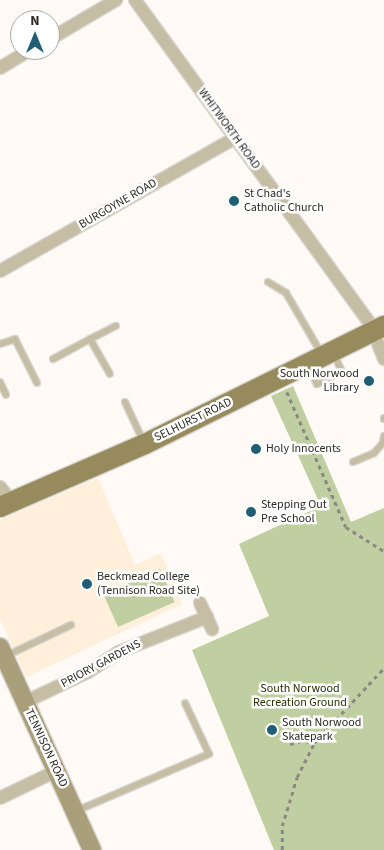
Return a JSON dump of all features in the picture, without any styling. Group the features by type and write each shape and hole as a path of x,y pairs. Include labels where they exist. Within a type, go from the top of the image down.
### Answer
{"main road":[{"name":"SELHURST ROAD","path":"4,499 145,444 379,329"}],"street":[{"path":"60,32 116,0"},
{"name":"WHITWORTH ROAD","path":"135,0 356,303 379,329 384,359"},
{"path":"0,68 13,60"},
{"name":"BURGOYNE ROAD","path":"0,271 236,138"},
{"name":"PRIORY GARDENS","path":"24,702 88,672 119,652 209,623 200,602"},
{"name":"TENNISON ROAD","path":"2,652 92,850"},
{"path":"0,798 56,771"}],"lane":[{"path":"268,282 286,292 321,357"},
{"path":"53,359 116,326"},
{"path":"90,339 110,374"},
{"path":"0,344 15,340 37,383"},
{"path":"0,382 6,395"},
{"path":"125,402 145,444"},
{"path":"353,462 374,453 383,443 384,436"},
{"path":"2,652 71,625"},
{"path":"74,811 209,754 185,703"}],"path":[{"path":"281,377 346,528 384,551"},
{"path":"282,850 282,826 297,777 313,745 349,703 384,668"},
{"path":"290,744 307,741 313,745"}],"shaded area":[{"name":"Beckmead College (Tennison Road Site)","path":"98,478 135,565 161,553 182,604 26,677 0,619 0,520"}],"green space":[{"name":"South Norwood Recreation Ground","path":"293,386 351,522 384,508 384,850 274,850 192,650 269,616 239,544 321,506 271,396"},
{"path":"160,569 175,602 118,627 103,594"}],"place":[{"name":"St Chad's Catholic Church","path":"234,201"},
{"name":"South Norwood Library","path":"369,381"},
{"name":"Holy Innocents","path":"256,449"},
{"name":"Stepping Out Pre School","path":"251,512"},
{"name":"Beckmead College (Tennison Road Site)","path":"87,584"},
{"name":"South Norwood Skatepark","path":"272,730"}]}
